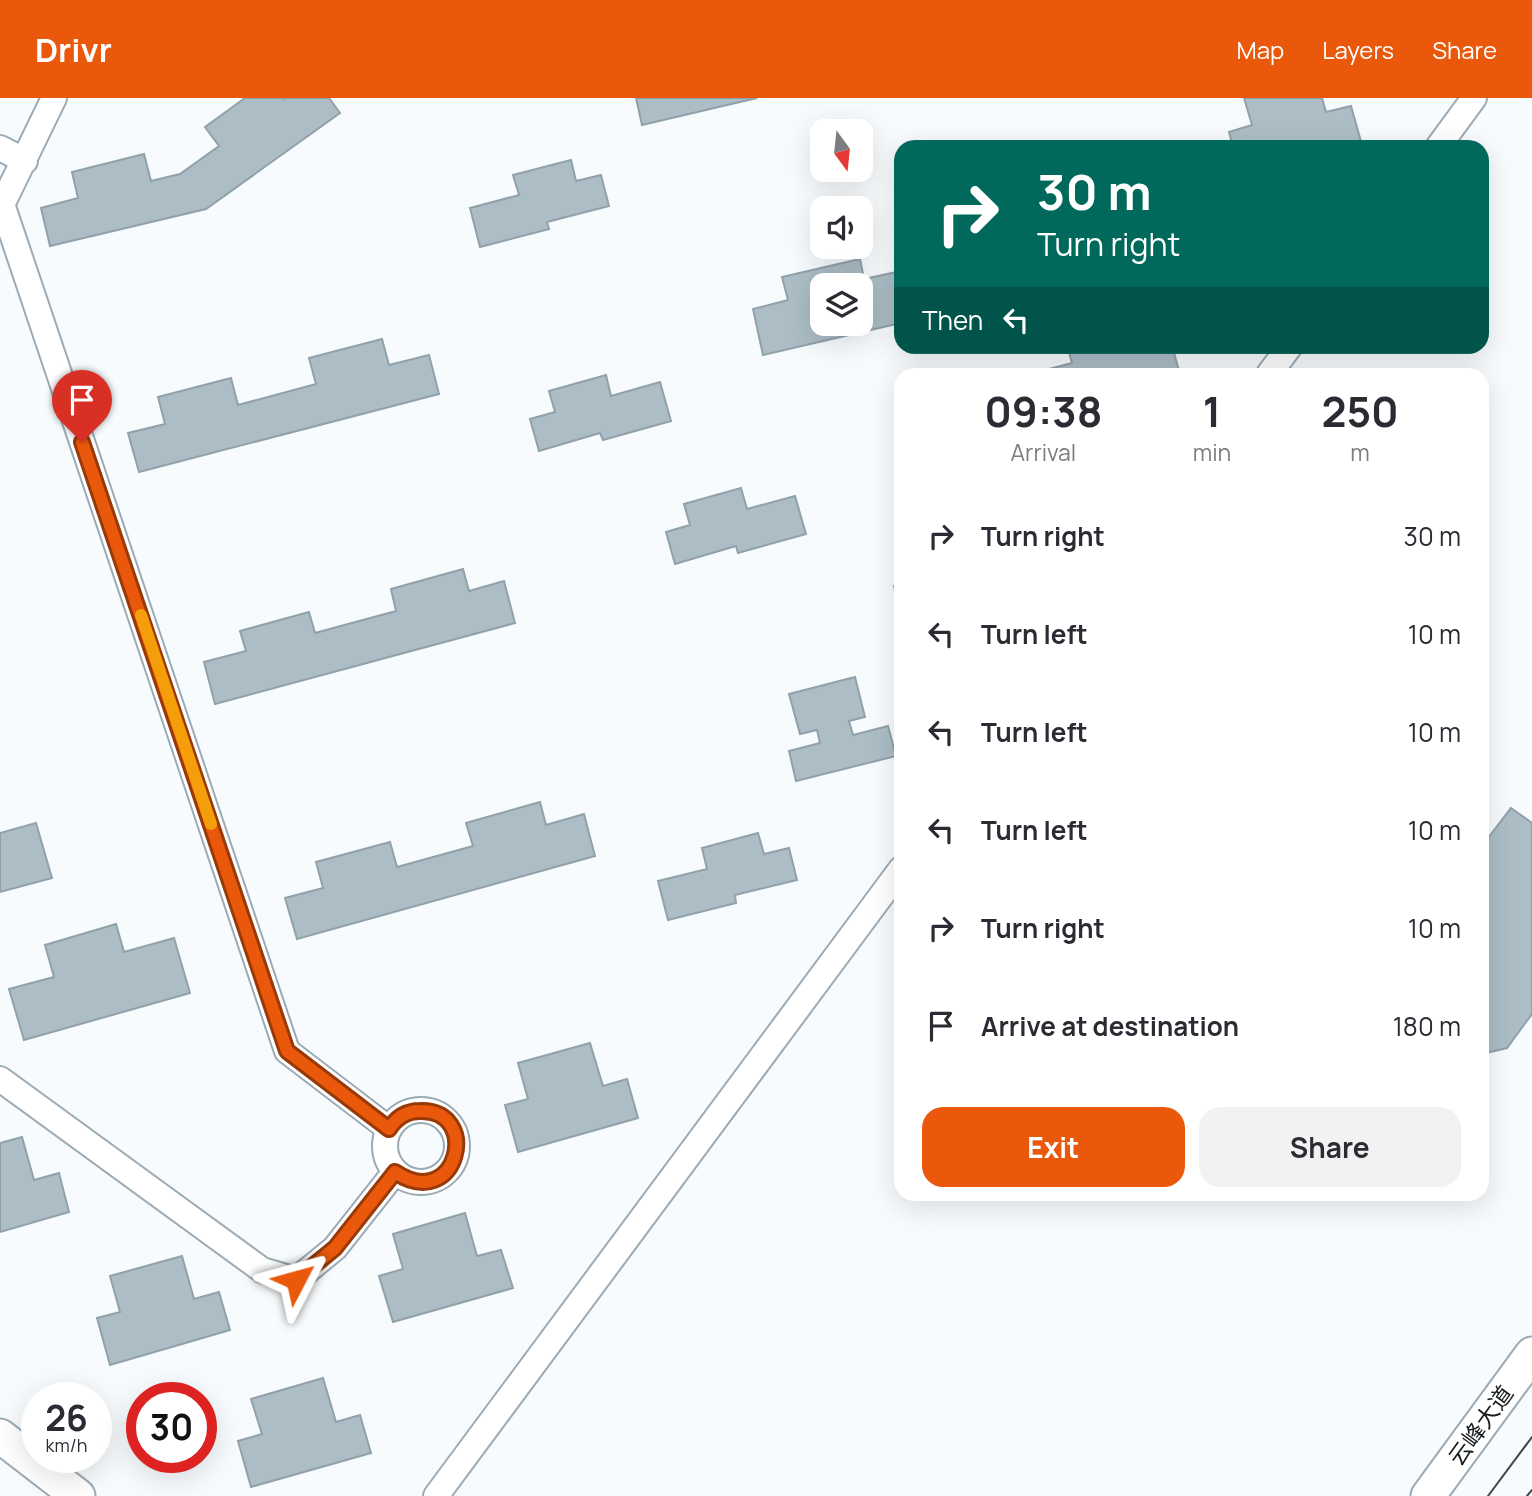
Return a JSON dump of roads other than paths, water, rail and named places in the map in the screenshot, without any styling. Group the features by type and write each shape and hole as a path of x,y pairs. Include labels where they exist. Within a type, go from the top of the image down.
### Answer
{"main road":[{"name":"云峰大道","path":"1428,1496 1532,1354"},
{"path":"0,1436 78,1496"}],"street":[{"path":"1443,140 1474,98"},
{"path":"46,100 25,161 1,206 287,1051 389,1129"},
{"path":"0,148 25,161"},
{"path":"436,1496 894,878"},
{"path":"0,1079 262,1269 296,1280 335,1248 395,1172"},
{"path":"413,1111 436,1113 453,1129 457,1152 453,1163 445,1173 433,1180 406,1180 395,1172 387,1161 384,1147 389,1129 402,1115 413,1111"}],"tram line":[{"path":"1488,1496 1532,1437"},
{"path":"1527,1496 1532,1490"}]}
